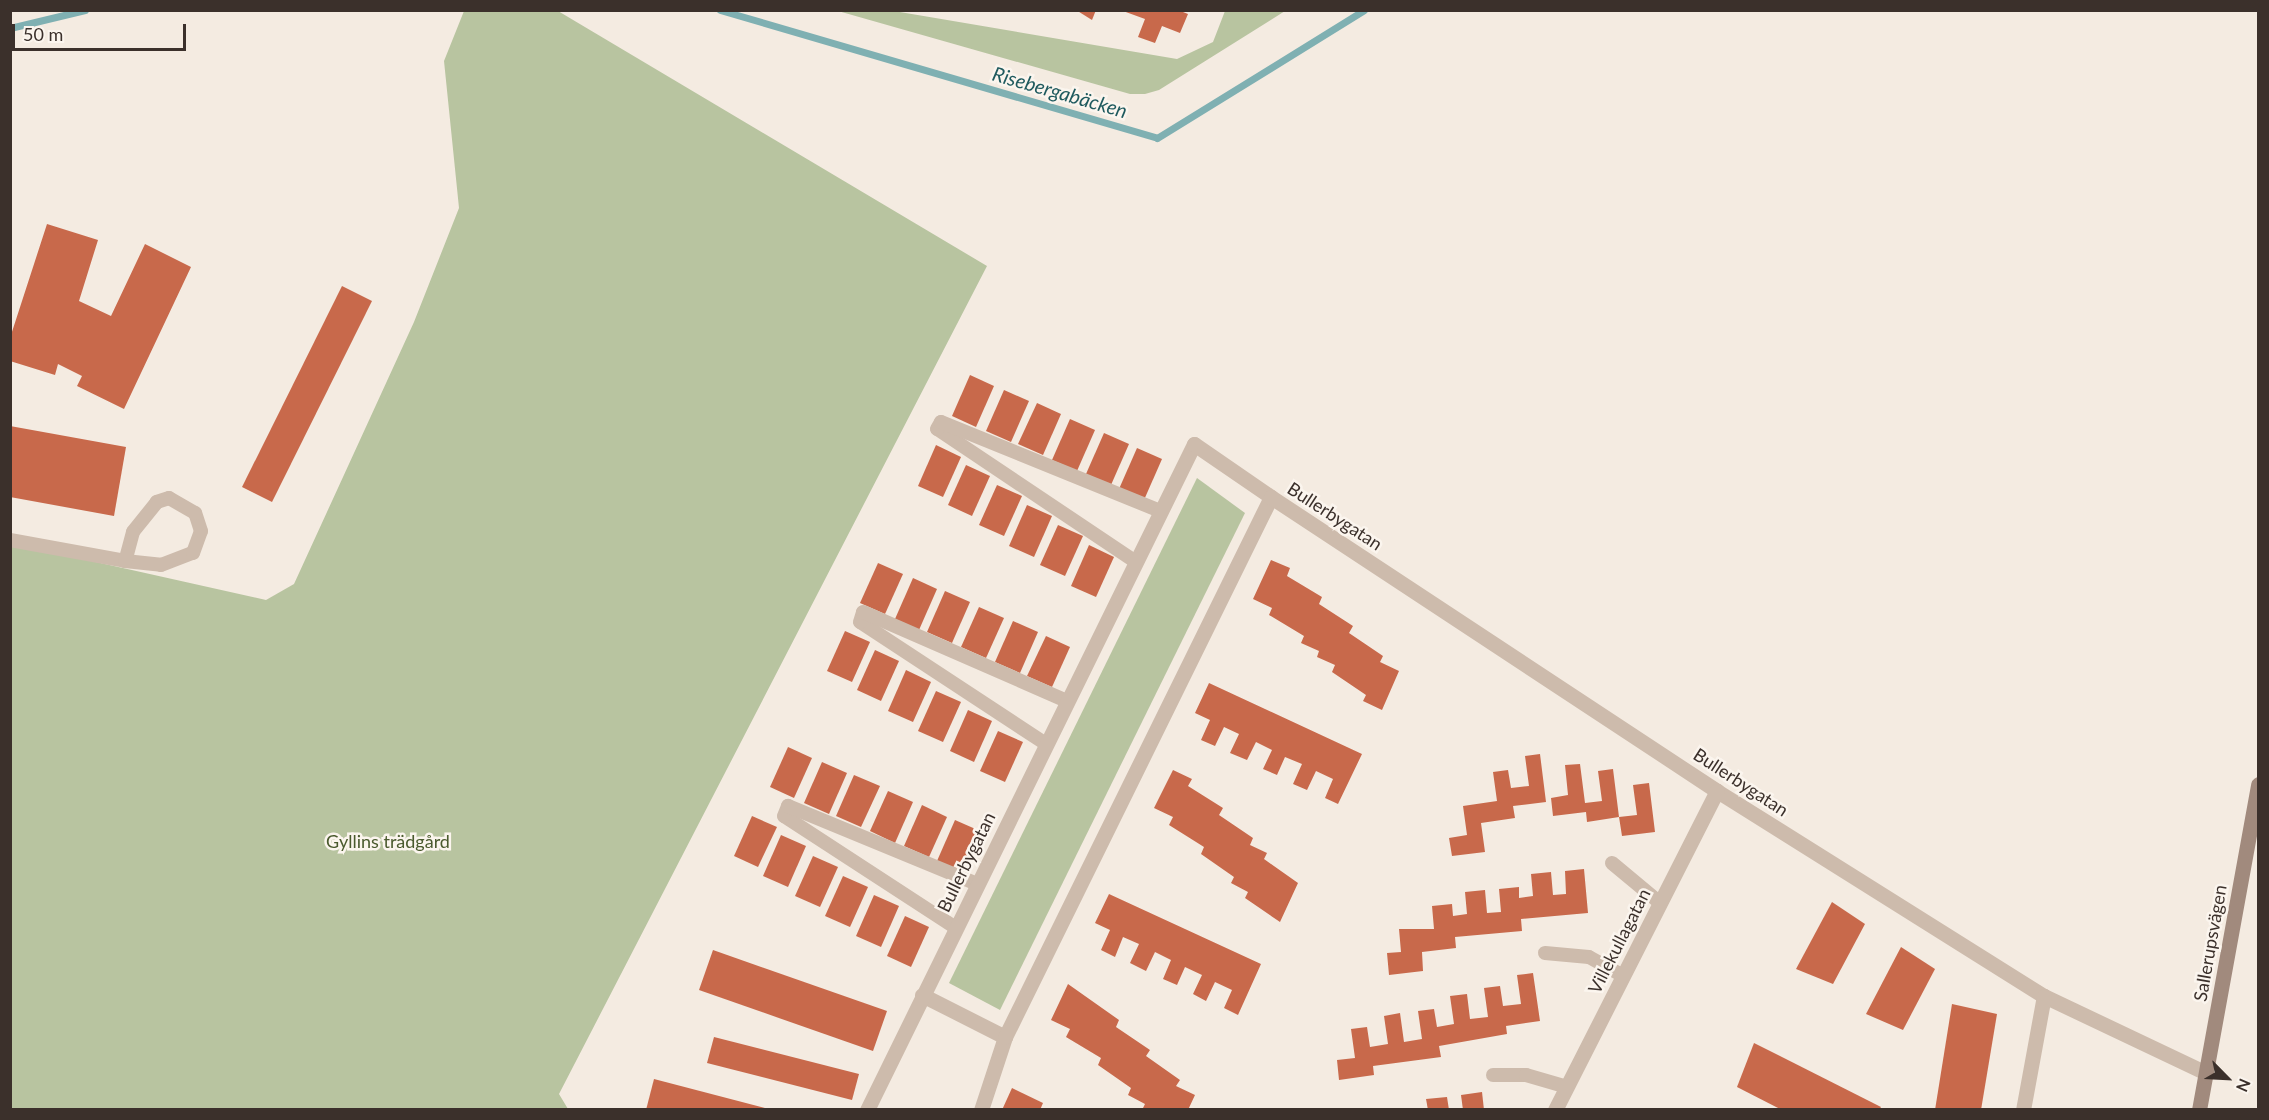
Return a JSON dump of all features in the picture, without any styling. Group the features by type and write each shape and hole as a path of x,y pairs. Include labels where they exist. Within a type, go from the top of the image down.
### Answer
{"main road":[{"name":"Sallerupsvägen","path":"2199,1110 2259,784"}],"street":[{"name":"Bullerbygatan","path":"867,1110 1194,444 1717,791 2044,996 2206,1073"},
{"name":"Bullerbygatan","path":"981,1110 1005,1037 1271,497"},
{"name":"Villekullagatan","path":"1555,1110 1717,791"},
{"path":"922,995 1005,1037"},
{"path":"2023,1110 2044,996"}],"lane":[{"path":"1136,562 937,429 941,422 1161,511"},
{"path":"10,540 126,561 161,566 185,559 200,542 195,513 169,498 157,502 133,532 126,561"},
{"path":"1046,744 860,622 864,612 1067,700"},
{"path":"956,928 784,816 788,806 977,884"},
{"path":"1612,863 1660,903"},
{"path":"1545,953 1589,957 1623,976"},
{"path":"1494,1075 1526,1075 1567,1087"}],"green space":[{"name":"Gyllins trädgård","path":"464,11 558,11 987,266 559,1094 568,1109 11,1110 11,543 266,600 294,584 414,322 459,208 444,61"},
{"path":"838,11 894,11 1177,59 1213,42 1225,11 1285,11 1159,90 1145,94 1130,94"},
{"path":"1197,478 1245,513 1000,1010 949,983"}],"building":[{"path":"1076,10 1096,10 1092,20"},
{"path":"1178,10 1188,14 1180,33 1162,26 1155,43 1138,37 1145,19 1123,11"},
{"path":"47,224 98,240 79,301 111,316 145,244 191,267 124,409 77,386 82,376 58,364 55,375 10,361 10,338"},
{"path":"342,286 372,301 272,502 242,487"},
{"path":"970,375 994,386 976,427 952,416"},
{"path":"1004,390 1029,401 1011,442 986,431"},
{"path":"1037,403 1061,414 1043,455 1018,444"},
{"path":"1070,419 1095,430 1077,471 1052,460"},
{"path":"10,426 126,447 114,516 10,497"},
{"path":"1104,433 1129,444 1111,485 1086,474"},
{"path":"936,445 961,457 943,497 918,486"},
{"path":"1137,448 1162,459 1144,500 1119,489"},
{"path":"966,465 990,476 972,516 948,505"},
{"path":"997,485 1022,496 1004,536 979,525"},
{"path":"1027,505 1052,516 1034,557 1009,546"},
{"path":"1058,525 1083,536 1065,576 1040,565"},
{"path":"1089,545 1114,557 1096,597 1071,586"},
{"path":"1271,560 1290,568 1287,576 1322,597 1319,604 1353,626 1349,633 1383,656 1380,662 1399,671 1382,710 1363,701 1366,695 1332,672 1335,665 1317,657 1319,651 1301,643 1304,636 1269,615 1272,608 1253,599"},
{"path":"878,563 903,574 885,614 860,603"},
{"path":"913,578 937,589 919,630 895,619"},
{"path":"945,591 970,602 952,643 927,632"},
{"path":"979,607 1004,618 986,658 961,647"},
{"path":"1013,621 1038,632 1020,673 995,662"},
{"path":"845,631 870,642 852,682 827,671"},
{"path":"1046,636 1070,647 1052,687 1027,676"},
{"path":"875,650 899,661 881,701 857,690"},
{"path":"906,670 931,682 913,722 888,711"},
{"path":"1209,683 1362,754 1338,804 1325,798 1333,779 1316,771 1307,790 1293,784 1302,764 1285,757 1277,775 1263,769 1272,750 1256,742 1247,760 1230,753 1239,734 1224,727 1215,746 1201,740 1210,720 1195,713"},
{"path":"936,691 961,702 943,742 918,731"},
{"path":"968,710 992,721 974,762 950,751"},
{"path":"998,731 1023,742 1005,782 980,771"},
{"path":"788,747 812,758 794,798 770,787"},
{"path":"1540,754 1546,802 1513,806 1515,818 1481,823 1485,852 1452,856 1449,838 1467,835 1463,806 1497,801 1493,772 1508,770 1511,788 1529,786 1525,756"},
{"path":"822,762 847,773 829,814 804,803"},
{"path":"1580,764 1585,803 1602,801 1598,771 1613,769 1619,817 1587,822 1586,812 1553,816 1551,798 1568,795 1565,765"},
{"path":"1173,770 1192,779 1188,786 1223,808 1219,815 1253,838 1250,845 1267,853 1264,859 1298,883 1280,922 1245,898 1248,892 1231,883 1234,877 1201,854 1204,847 1169,825 1173,817 1154,808"},
{"path":"854,775 880,786 861,827 836,816"},
{"path":"1649,783 1655,832 1622,836 1619,817 1637,815 1633,785"},
{"path":"888,791 913,802 895,843 870,831"},
{"path":"922,805 947,817 929,857 904,846"},
{"path":"752,816 777,827 758,867 734,856"},
{"path":"955,820 980,831 962,872 937,861"},
{"path":"781,835 806,846 788,887 763,876"},
{"path":"813,856 838,867 820,907 795,896"},
{"path":"1584,869 1588,913 1521,919 1522,931 1455,937 1456,948 1422,952 1423,971 1389,975 1387,953 1401,952 1399,929 1434,929 1432,906 1452,904 1453,916 1467,914 1465,892 1485,890 1487,913 1501,912 1499,889 1519,887 1519,898 1533,896 1531,874 1551,872 1553,895 1566,894 1565,871"},
{"path":"843,876 868,887 850,927 825,916"},
{"path":"1109,894 1261,964 1238,1015 1224,1008 1232,990 1215,982 1206,1001 1193,994 1202,975 1185,967 1177,985 1163,979 1171,960 1155,952 1146,971 1130,963 1139,944 1123,937 1115,957 1101,950 1110,930 1095,923"},
{"path":"874,895 899,906 881,947 856,936"},
{"path":"1832,902 1865,924 1833,984 1796,969"},
{"path":"905,916 929,927 911,967 887,956"},
{"path":"1901,947 1935,969 1903,1030 1866,1014"},
{"path":"713,950 887,1011 873,1051 699,990"},
{"path":"1533,973 1540,1021 1506,1026 1507,1034 1439,1046 1441,1057 1373,1066 1374,1075 1339,1080 1337,1060 1355,1058 1351,1029 1367,1027 1370,1047 1388,1044 1384,1016 1400,1013 1404,1042 1422,1039 1418,1011 1434,1009 1437,1027 1454,1024 1450,996 1467,994 1470,1019 1488,1017 1484,988 1500,986 1503,1006 1521,1004 1517,975"},
{"path":"1068,984 1119,1020 1116,1027 1150,1050 1146,1056 1180,1080 1176,1086 1195,1095 1188,1110 1142,1110 1145,1104 1128,1095 1131,1088 1098,1065 1101,1058 1066,1037 1070,1029 1051,1020"},
{"path":"1952,1004 1997,1014 1981,1110 1935,1110"},
{"path":"714,1037 859,1074 852,1100 707,1063"},
{"path":"1754,1043 1881,1107 1879,1110 1782,1110 1737,1087"},
{"path":"654,1079 769,1109 769,1110 646,1110"},
{"path":"1012,1088 1043,1103 1040,1110 1002,1110"},
{"path":"1482,1092 1484,1110 1463,1110 1461,1095"},
{"path":"1447,1097 1449,1110 1428,1110 1426,1099"}],"waterway":[{"name":"Risebergabäcken","path":"10,28 85,10"},
{"name":"Risebergabäcken","path":"720,10 1157,138 1364,10"}]}
